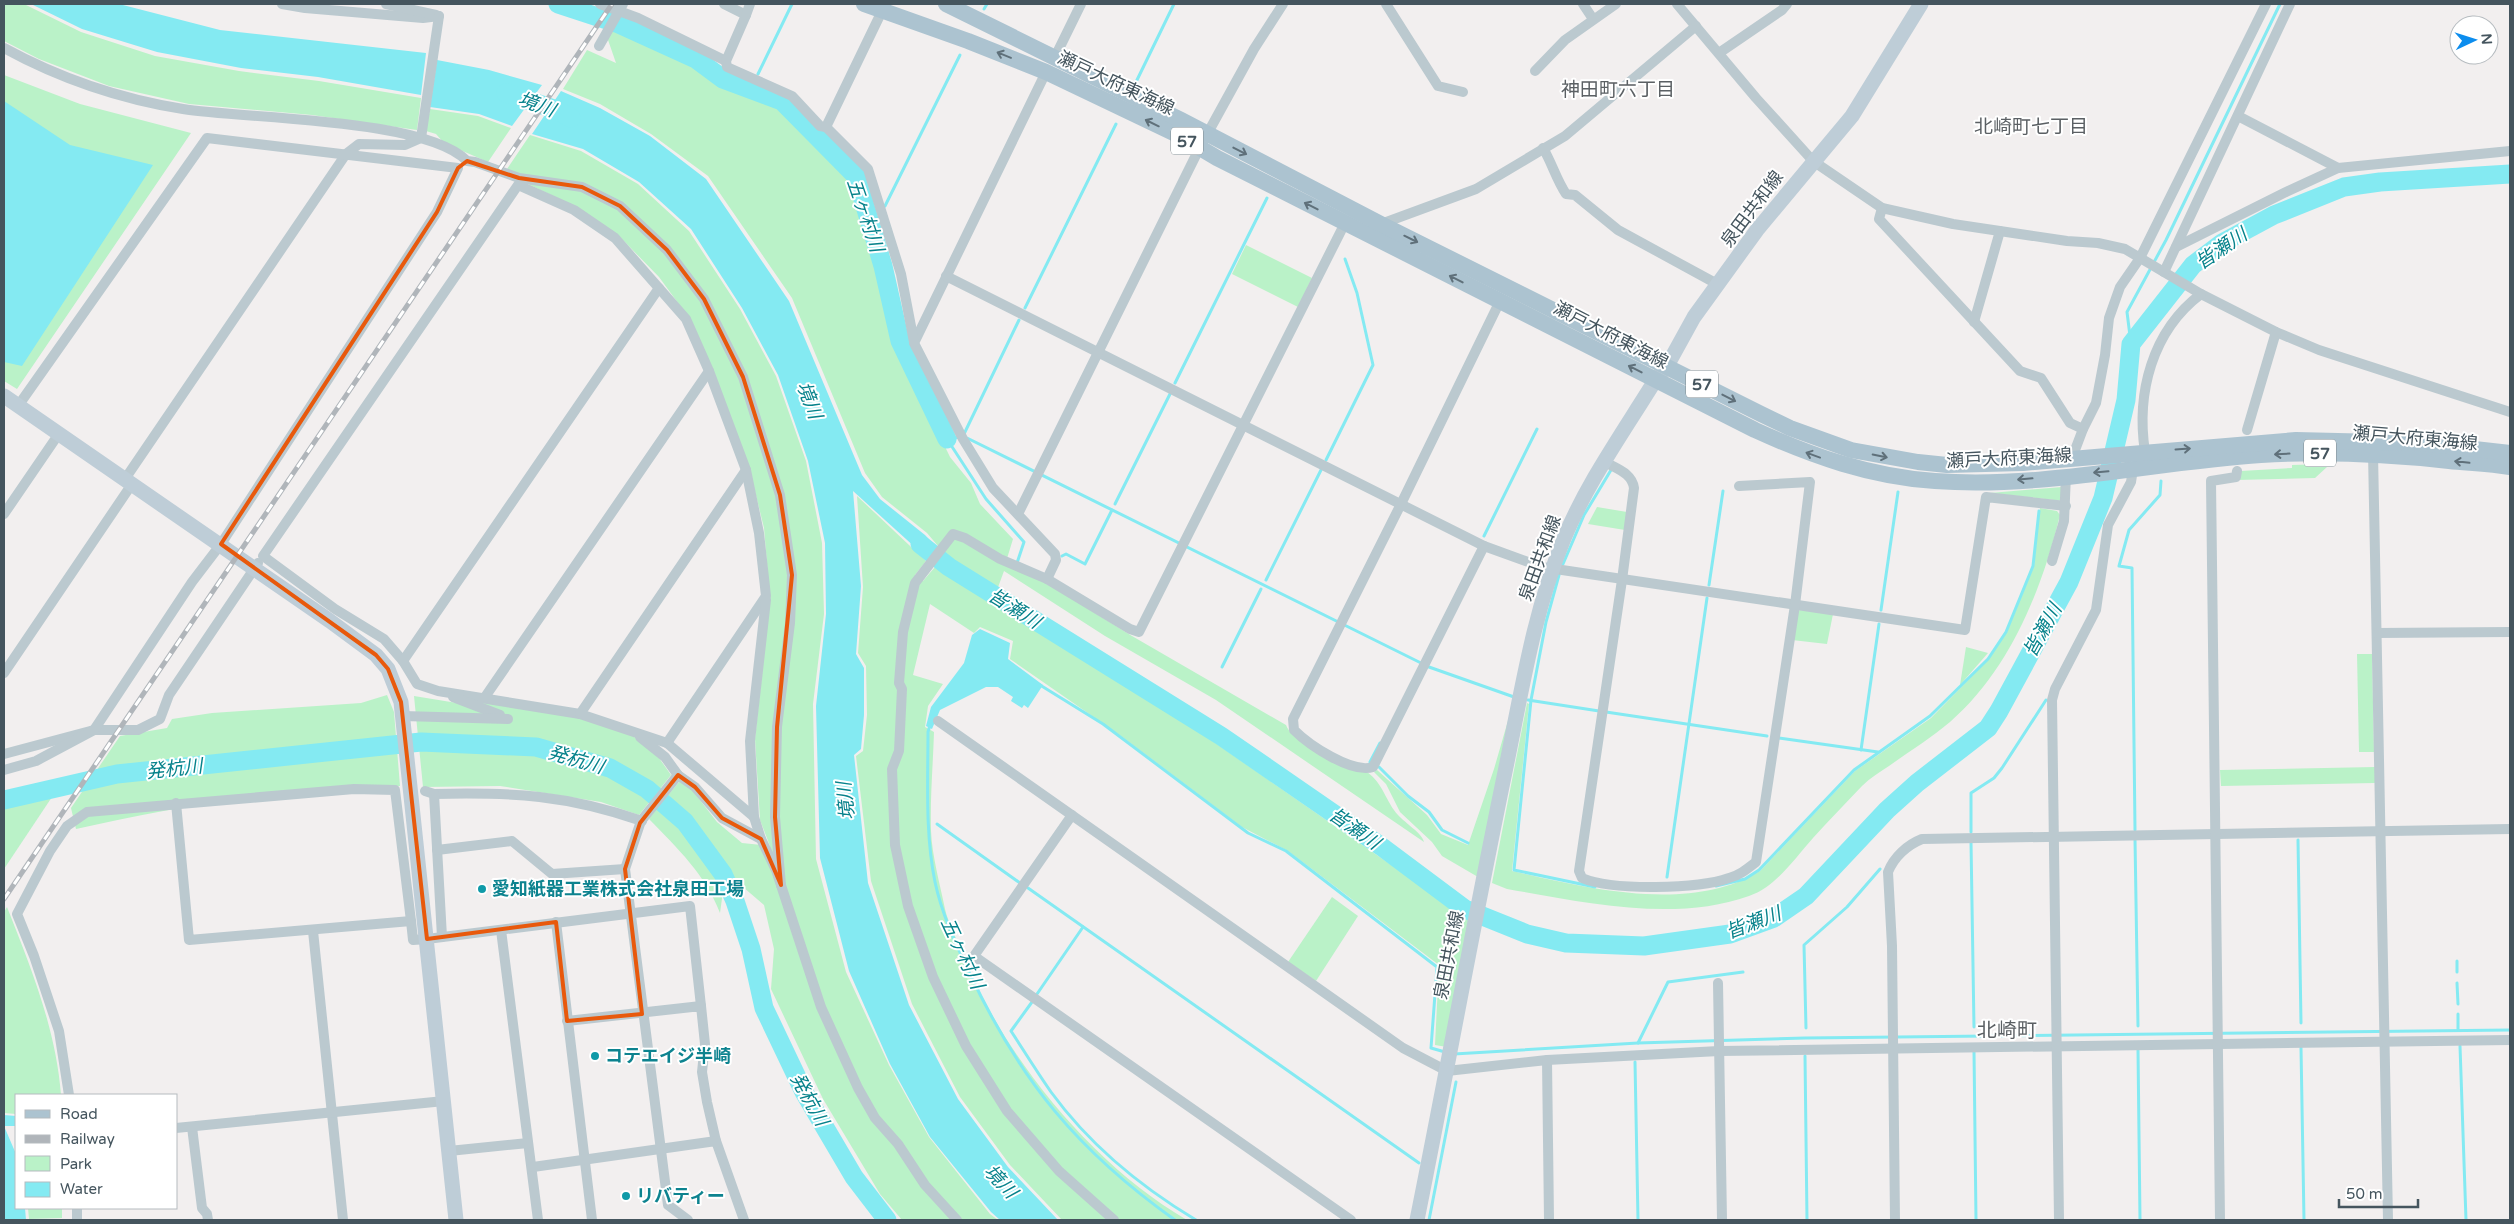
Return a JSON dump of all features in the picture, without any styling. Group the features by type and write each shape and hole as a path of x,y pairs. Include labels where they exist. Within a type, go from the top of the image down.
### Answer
{"main road":[{"name":"瀬戸大府東海線","path":"864,4 885,7 930,28 1046,72 1180,136 1200,149 1792,447 1857,468 1933,481 1968,483 2070,475 2259,455 2338,452 2373,453 2510,467"},
{"name":"瀬戸大府東海線","path":"946,4 1055,57 1381,224 1790,428 1824,441 1874,455 1947,465 1983,466 2296,440 2421,443 2510,453"},
{"name":"泉田共和線","path":"1417,1220 1481,886 1538,620 1552,569 1575,514 1605,462 1656,380 1667,366 1694,317 1757,230 1852,116 1921,4"},
{"path":"4,396 58,435 221,544 258,562 376,655 388,670 396,686 403,718 434,938 444,1101 456,1220"}],"street":[{"path":"282,4 305,8 395,16 423,18 439,16"},
{"path":"386,4 417,9 439,16"},
{"path":"600,4 620,8 726,60"},
{"path":"724,4 746,15"},
{"path":"750,4 726,60 727,67 792,96 820,126 826,127 868,169 901,274 914,343 961,436 993,488 1055,554 1056,560 1048,579"},
{"path":"1055,57 1081,4"},
{"path":"1018,514 1200,149 1254,49 1283,4"},
{"path":"1386,4 1438,86 1463,92"},
{"path":"1583,4 1593,19"},
{"path":"1535,71 1565,40 1616,4"},
{"path":"1677,4 1813,161 1882,208 2000,231 2067,242 2098,242 2125,249 2196,292 2276,332 2319,350 2510,412"},
{"path":"1719,53 1782,10 1787,4"},
{"path":"2075,458 2083,429 2096,403 2105,355 2109,318 2120,287 2142,259 2266,4"},
{"path":"2163,272 2290,4"},
{"path":"826,127 885,7"},
{"path":"599,46 620,8"},
{"path":"421,138 439,16"},
{"path":"1381,224 1476,189 1565,136 1696,26"},
{"path":"4,48 36,65 107,92 183,109 332,123 421,138 460,153 467,161 475,162 574,210 615,238 686,319 710,371 746,470 759,533 766,596 750,742 754,817 761,839 781,885 821,1007 858,1088 875,1118 898,1144 925,1185 957,1220"},
{"path":"914,343 1046,72"},
{"path":"2238,116 2338,168"},
{"path":"18,406 207,138 458,168"},
{"path":"4,673 128,481 346,154 359,144 405,145 421,138"},
{"path":"1543,148 1555,170 1556,179 1566,194 1575,195 1618,230 1719,285"},
{"path":"2176,247 2338,168 2510,150"},
{"path":"4,770 36,761 94,730 192,582 221,544 438,212 458,168 467,161"},
{"path":"4,754 94,730 138,730 160,719 169,695 518,182"},
{"path":"518,182 582,186 620,206 667,250 704,299 743,377 780,495 792,575 790,623 777,727 775,817 781,885"},
{"path":"1882,208 1879,219 2020,371 2041,378 2070,423 2083,429"},
{"path":"1114,1220 1058,1171 1007,1111 966,1046 937,986 908,906 895,845 892,769 899,751 902,689 899,683 904,632 915,583 923,576 953,534 966,538 1000,559 1048,579 1130,629 1140,632 1345,222"},
{"path":"1974,322 2000,231"},
{"path":"946,276 1484,546 1552,569 1965,630 1986,497 2066,506"},
{"path":"403,661 659,288"},
{"path":"2139,452 2142,403 2153,356 2168,325 2196,292"},
{"path":"1484,546 1373,767 1367,769 1327,754 1301,737 1292,725 1500,301"},
{"path":"2247,430 2276,332"},
{"path":"485,698 710,371"},
{"path":"4,514 58,435"},
{"path":"2373,453 2388,1220"},
{"path":"1605,462 1629,476 1633,481 1622,580 1579,871 1582,878 1590,882 1636,886 1710,883 1744,872 1756,862 1795,605 1810,482 1739,486"},
{"path":"2059,1220 2052,700 2055,689 2096,610 2108,525 2131,482 2132,469"},
{"path":"580,714 746,470"},
{"path":"2220,1220 2212,481 2236,477 2237,471"},
{"path":"2052,561 2064,521 2070,475"},
{"path":"258,562 384,639 403,661 416,684 508,718 403,718"},
{"path":"667,743 766,596"},
{"path":"2377,633 2510,632"},
{"path":"438,691 580,714 667,743 754,817"},
{"path":"938,721 1403,1048 1447,1068 1719,1049 2218,1042 2383,1034 2510,1040"},
{"path":"634,731 665,757 678,775 695,787 722,818 761,839"},
{"path":"678,775 642,820 625,869 642,1014 668,1205 688,1220"},
{"path":"69,1094 59,1031 34,956 17,914 50,851 67,826 88,812 354,789 398,790 413,940 690,906 705,1044 702,1072 707,1102 716,1141 744,1220"},
{"path":"434,938 437,850 430,793 495,792 547,796 599,806 642,820"},
{"path":"176,803 189,940 313,931 411,921"},
{"path":"1072,816 974,956 1350,1220"},
{"path":"1894,1220 1893,1030 1888,872 1892,863 1913,842 1922,839 2053,836 2379,833 2510,829"},
{"path":"437,850 512,841 552,874 625,869"},
{"path":"556,922 592,1220"},
{"path":"501,930 528,1143 533,1167 538,1220"},
{"path":"313,931 343,1220"},
{"path":"1718,982 1722,1220"},
{"path":"567,1021 701,1006"},
{"path":"1547,1060 1549,1220"},
{"path":"178,1128 444,1101"},
{"path":"192,1127 202,1208 207,1214 208,1220"},
{"path":"533,1167 716,1141"},
{"path":"449,1151 528,1143"}],"highlighted area":[{"path":"467,161 519,178 582,187 620,206 667,250 704,299 743,377 780,495 792,575 777,727 775,817 781,885 761,839 722,818 695,787 678,775 640,823 625,869 642,1014 567,1021 556,922 427,939 401,702 388,669 376,655 221,544 437,212 458,168"}],"green space":[{"path":"4,4 24,4 81,32 155,56 239,71 319,81 421,98 417,130 312,115 189,104 109,86 39,59 4,41"},
{"path":"611,30 694,62 721,84 779,104 852,178 880,268 895,343 950,457 971,483 980,504 1013,539 1005,565 1045,582 1132,636 1286,725 1291,733 1310,746 1367,772 1381,787 1398,815 1417,832 1424,842 1216,700 1105,636 1004,571 997,590 944,553 927,533 882,497 865,473 792,298 708,176 651,134 600,104 563,89 587,50 616,63 607,37"},
{"path":"4,75 80,104 191,133 17,389 4,381"},
{"path":"430,109 478,116 511,128 488,162 444,143 436,134 426,131"},
{"path":"530,135 581,151 638,184 689,231 740,309 776,376 806,461 822,543 824,614 813,704 816,859 846,972 889,1065 929,1137 990,1214 998,1220 902,1220 880,1194 823,1099 771,989 774,949 764,905 736,881 696,824 668,795 680,781 692,790 717,822 742,843 770,846 760,820 755,739 770,599 764,528 749,467 689,318 659,277 619,236 576,207 528,184 507,169"},
{"path":"1246,245 1312,278 1298,307 1232,274"},
{"path":"2326,464 2327,467 2315,478 2237,480 2241,471 2292,468 2292,465"},
{"path":"2062,487 2063,501 1990,493"},
{"path":"857,496 926,561 915,575 923,581 935,567 1185,722 1472,921 1447,1047 1435,1045 1439,965 1288,851 1242,827 1121,736 1010,659 1013,641 980,627 974,633 930,604 913,675 943,684 928,706 925,727 934,732 931,831 936,870 948,919 978,987 999,1027 1024,1065 1052,1102 1083,1137 1116,1168 1151,1196 1187,1220 1062,1220 1010,1165 960,1097 912,1004 871,881 856,756 863,751 867,715 866,666 858,653 863,587"},
{"path":"1597,507 1627,512 1625,530 1588,524"},
{"path":"2040,508 2057,511 2060,515 2053,543 2044,571 2021,627 1990,678 1950,722 1865,783 1768,886 1749,896 1720,904 1660,909 1628,908 1597,904 1507,889 1492,883 1527,703 1529,704 1512,871 1605,890 1638,894 1671,894 1702,892 1732,884 1760,871 1855,771 1931,718 1988,660 2007,632 2034,566"},
{"path":"1800,610 1833,614 1827,644 1792,640 1796,612"},
{"path":"1966,647 1988,653 1960,685"},
{"path":"2357,654 2372,654 2374,752 2359,752"},
{"path":"387,695 394,712 400,786 319,789 237,799 196,805 76,829 71,808 120,736 167,728 172,719 212,713 361,703"},
{"path":"414,696 457,703 484,701 578,718 632,735 659,758 671,775 639,815 601,802 500,786 423,787"},
{"path":"1514,700 1478,877 1442,856 1432,842 1400,812 1386,784 1374,772 1377,770 1427,815 1441,834 1468,845 1494,769"},
{"path":"2375,767 2375,783 2221,786 2220,770"},
{"path":"54,794 4,869 4,808"},
{"path":"659,805 695,845 724,884 720,913 699,874 649,819"},
{"path":"1332,897 1358,916 1316,981 1288,962"},
{"path":"7,907 41,999 54,1046 61,1094 15,1094 15,1114 4,1113 4,912"},
{"path":"28,1209 62,1209 62,1218 29,1219"}],"water":[{"path":"31,4 119,4 220,30 426,53 421,95 318,77 241,68 157,52 82,29"},
{"path":"437,60 489,70 542,85 512,126 479,114 430,107"},
{"path":"561,91 600,108 650,136 706,179 789,301 862,475 880,499 925,535 936,547 928,559 853,491 861,586 856,654 864,668 864,715 861,749 854,755 868,883 909,1005 958,1099 1008,1167 1058,1220 1000,1220 991,1212 930,1137 890,1064 849,971 820,858 816,706 826,614 825,543 808,461 778,375 742,308 691,229 639,182 583,149 532,134"},
{"path":"4,101 70,145 153,165 22,366 4,362"},
{"path":"980,629 1010,643 1008,659 1043,685 1028,708 1024,705 1022,708 1011,701 1013,697 998,687 986,687 940,710 932,729 926,726 931,707 964,663 972,635"},
{"path":"65,782 57,792 4,806 4,795"},
{"path":"4,1115 15,1116 15,1126 4,1126"},
{"path":"4,1126 15,1152 15,1209 25,1209 26,1220 4,1220"}],"waterway":[{"name":"五ヶ村川","path":"558,4 619,24 696,59 723,79 782,101 856,176 883,266 900,341 947,439"},
{"path":"758,74 792,4"},
{"path":"984,9 987,4"},
{"path":"1136,82 1174,4"},
{"path":"2131,344 2127,312 2166,240 2280,4"},
{"path":"885,206 960,55"},
{"name":"五ヶ村川","path":"750,89 753,83"},
{"name":"境川","path":"506,93 557,110 571,118"},
{"path":"1025,308 1116,124"},
{"name":"皆瀬川","path":"920,544 949,567 1221,736 1382,847 1465,909 1527,934 1566,943 1644,946 1730,934 1774,918 1806,896 1887,810 1917,783 1988,728 2069,582 2103,498 2126,400 2131,344 2193,265 2222,243 2274,215 2344,187 2380,182 2510,174"},
{"path":"1175,383 1267,198"},
{"name":"五ヶ村川","path":"866,211 875,210"},
{"path":"1326,460 1373,365 1357,293 1345,259"},
{"path":"964,434 1019,320"},
{"path":"1115,504 1170,394"},
{"path":"1484,536 1537,429"},
{"name":"五ヶ村川","path":"961,437 947,439 986,499 1024,542 1017,563"},
{"path":"967,438 1421,663"},
{"path":"1266,580 1321,470"},
{"path":"1563,564 1584,515 1611,470"},
{"path":"2135,830 2132,568 2119,566 2129,530 2160,495 2161,481"},
{"path":"1709,585 1723,491"},
{"path":"1881,610 1898,492"},
{"path":"1062,556 1066,554 1085,564 1112,510"},
{"path":"1716,886 1745,879 1759,870 1854,770 1930,716 1988,659 2006,632 2033,566 2039,511"},
{"path":"1559,575 1546,622 1531,700 1514,870 1595,887"},
{"path":"1222,667 1261,589"},
{"path":"1667,877 1707,598"},
{"path":"1861,750 1879,624"},
{"path":"1429,667 1514,697"},
{"path":"1040,685 1103,724 1248,833 1286,851 1437,967 1431,1048 1445,1052"},
{"path":"1528,700 1599,711"},
{"path":"1971,832 1971,793 1994,778 2046,700"},
{"path":"1606,712 1767,736"},
{"name":"五ヶ村川","path":"930,725 928,732 928,807 930,845 935,882 945,918 989,1013 1010,1048 1055,1112 1109,1168 1175,1220"},
{"path":"1779,738 1878,752"},
{"name":"発杭川","path":"4,800 117,774 421,742 536,747 610,768 647,789 685,822 723,874 735,901 751,949 764,1008 804,1092 854,1177 887,1220"},
{"path":"1370,762 1380,743"},
{"path":"1379,767 1408,796 1429,812 1442,830 1468,843"},
{"path":"937,824 1020,883"},
{"path":"2135,839 2138,1026"},
{"path":"2298,840 2301,1023"},
{"path":"1971,842 1974,1027"},
{"path":"1806,1028 1804,945 1847,907 1880,869"},
{"path":"1028,888 1419,1163"},
{"path":"1037,994 1083,927"},
{"path":"2457,961 2457,972"},
{"path":"1638,1043 1668,982 1743,972"},
{"path":"2457,983 2458,1004"},
{"path":"1032,1002 1011,1031 1051,1092 1082,1129 1117,1163 1155,1193 1196,1220"},
{"path":"2458,1014 2458,1030"},
{"path":"1454,1054 1638,1043 1805,1038 2510,1030"},
{"path":"2460,1046 2466,1220"},
{"path":"2301,1048 2304,1220"},
{"path":"2138,1050 2140,1220"},
{"path":"1974,1051 1976,1220"},
{"path":"1805,1056 1807,1220"},
{"path":"1635,1062 1638,1220"},
{"path":"1429,1220 1456,1082"}],"railway":[{"path":"4,899 612,4"}],"place":[{"name":"愛知紙器工業株式会社泉田工場","path":"482,889"},
{"name":"コテエイジ半崎","path":"595,1056"},
{"name":"リバティー","path":"626,1196"}],"district":[{"name":"神田町六丁目","path":"1618,89"},
{"name":"北崎町七丁目","path":"2031,126"},
{"name":"北崎町","path":"2007,1030"}]}
